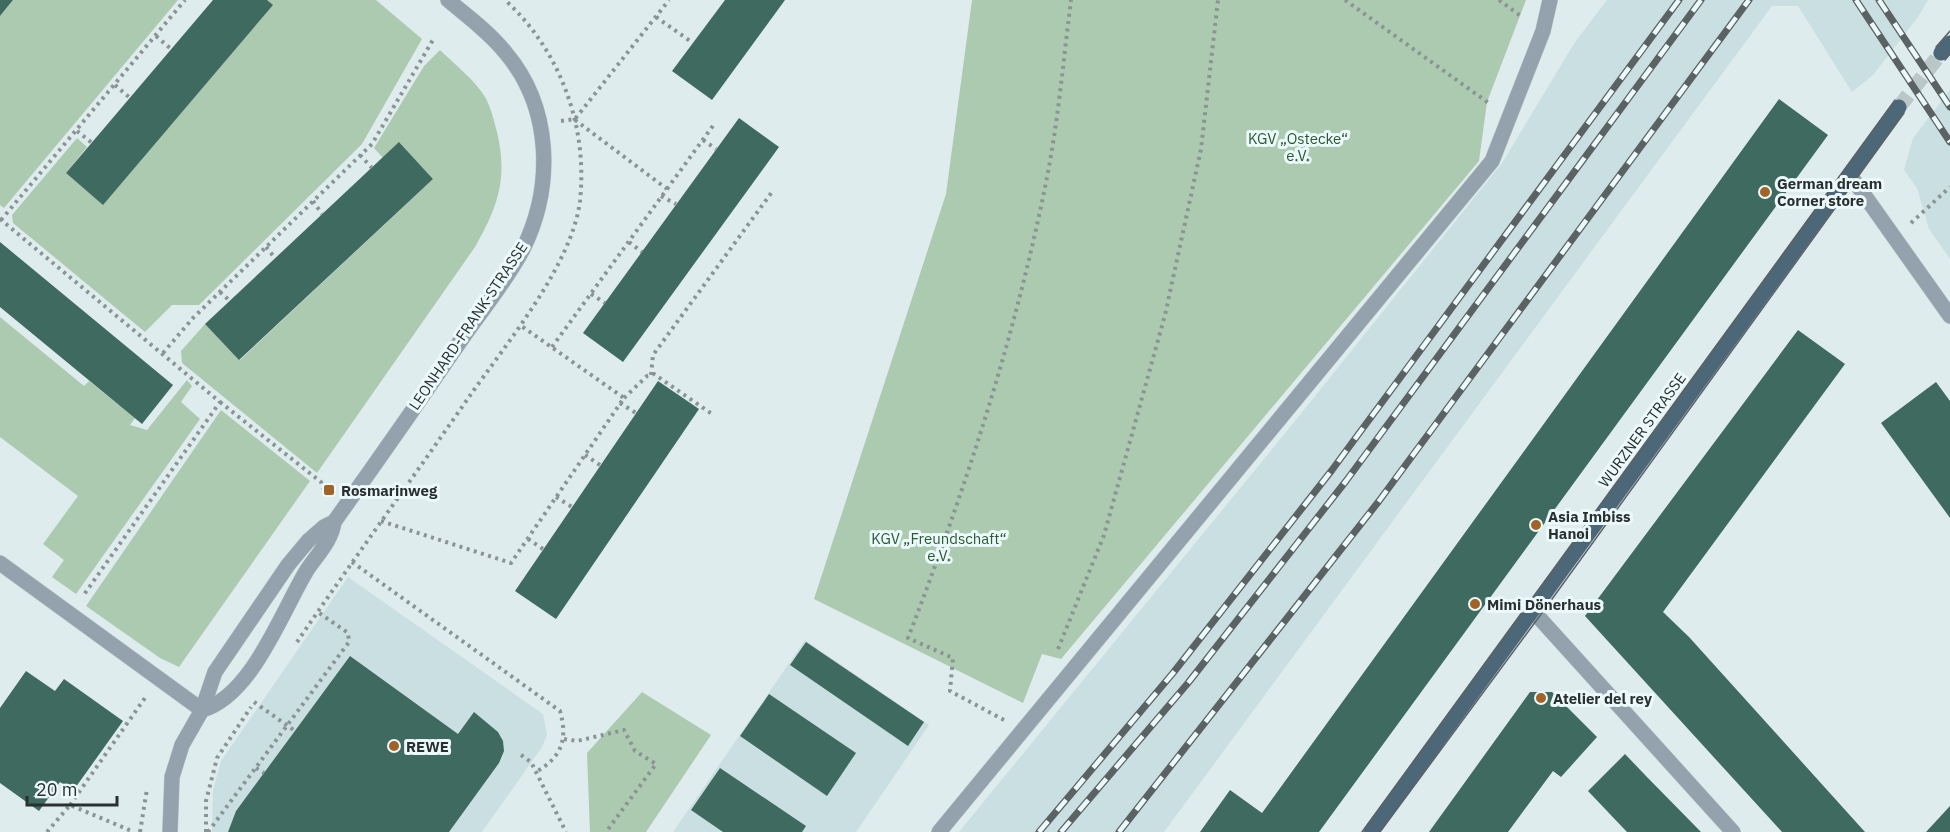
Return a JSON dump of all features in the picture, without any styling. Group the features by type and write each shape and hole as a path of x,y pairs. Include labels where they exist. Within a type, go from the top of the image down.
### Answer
{"main road":[{"name":"WURZNER STRASSE","path":"1371,832 1899,107"}],"street":[{"name":"LEONHARD-FRANK-STRASSE","path":"202,710 214,706 242,679 275,630 312,562 330,536 334,522 522,250 536,218 544,177 544,150 539,124 526,86 515,65 496,42 448,0"},
{"path":"939,832 1492,161 1543,31 1550,0"},
{"path":"1850,175 1950,316"},
{"name":"LEONHARD-FRANK-STRASSE","path":"170,832 172,777 182,745 202,710 208,687 222,660 299,552 324,527 334,522"},
{"path":"299,552 312,562"},
{"path":"0,563 202,710"},
{"path":"1533,611 1732,832"}],"path":[{"path":"185,0 0,220 164,353 220,402 321,482"},
{"path":"539,124 575,119 669,0"},
{"path":"1023,730 950,691 953,658 908,638 937,562 1002,368 1049,166 1071,0"},
{"path":"1056,653 1104,535 1165,315 1201,149 1218,0"},
{"path":"1345,0 1487,102"},
{"path":"1499,0 1522,17"},
{"path":"656,17 693,43"},
{"path":"156,36 171,49"},
{"path":"164,353 220,291 372,144 434,38"},
{"path":"115,85 130,98"},
{"path":"575,119 667,189"},
{"path":"552,347 715,123"},
{"path":"77,131 92,143"},
{"path":"703,140 716,149"},
{"path":"360,155 372,168"},
{"path":"1916,218 1950,187"},
{"path":"381,521 511,563 620,403 651,375 653,355 772,192"},
{"path":"661,196 676,204"},
{"path":"313,201 322,214"},
{"path":"629,242 642,252"},
{"path":"266,247 275,258"},
{"path":"220,291 230,301"},
{"path":"591,294 605,303"},
{"path":"520,325 624,398"},
{"path":"651,375 654,374 712,414"},
{"path":"71,614 220,402"},
{"path":"620,403 636,413"},
{"path":"585,455 600,465"},
{"path":"556,496 572,507"},
{"path":"528,539 543,549"},
{"path":"293,648 352,562 560,711 566,731 564,740 546,766 536,772"},
{"path":"207,832 349,642 348,633 318,612"},
{"path":"47,832 70,805 159,677"},
{"path":"207,832 206,801 217,758 261,693"},
{"path":"254,702 295,731"},
{"path":"564,740 577,741 624,730 635,751 656,764 606,832"},
{"path":"521,755 531,762 566,832"},
{"path":"256,768 264,773"},
{"path":"70,805 134,832"}],"shaded area":[{"path":"1607,0 1928,0 1918,17 1873,75 1852,92 1798,6 1772,6 1164,832 959,832 1291,426 1502,163 1575,42"},
{"path":"1950,90 1950,259 1929,229 1917,188 1904,170 1913,138"},
{"path":"348,577 543,714 547,735 542,747 482,832 212,832 213,790 221,761"},
{"path":"805,640 929,725 856,832 673,832"}],"green space":[{"path":"13,0 178,0 4,208 0,205 0,16"},
{"path":"267,0 376,0 422,39 362,144 199,305 172,305 145,332 13,223 12,215 77,138 87,147 66,173 103,204 272,5"},
{"path":"972,0 1526,0 1487,102 1479,161 1061,659 1042,654 1023,703 814,599 946,194"},
{"path":"440,50 476,84 491,110 500,149 499,192 490,219 475,247 317,473 182,363 181,351 205,324 240,360 433,179 400,143 383,158 374,148 424,66"},
{"path":"0,317 84,386 89,381 135,418 130,425 147,430 187,380 192,386 181,402 200,419 76,594 52,577 64,560 43,544 78,496 0,437"},
{"path":"221,410 310,481 179,667 160,658 86,606"},
{"path":"642,692 711,735 646,832 590,832 587,753"}],"building":[{"path":"0,0 13,0 0,16"},
{"path":"213,0 267,0 273,5 103,205 66,173"},
{"path":"725,0 785,0 712,100 672,71"},
{"path":"1779,99 1828,135 1319,832 1200,832 1230,790 1262,813"},
{"path":"739,118 779,147 623,362 583,333"},
{"path":"399,142 433,179 239,360 205,324"},
{"path":"0,242 173,385 142,424 0,307"},
{"path":"1798,330 1845,364 1663,612 1689,637 1865,832 1782,832 1585,616"},
{"path":"658,381 699,409 556,619 515,591"},
{"path":"1936,382 1950,401 1950,518 1881,423"},
{"path":"806,642 924,722 908,746 790,665"},
{"name":"REWE","path":"350,656 458,734 474,712 498,732 503,741 504,751 499,763 449,832 228,832 236,811"},
{"path":"26,671 55,691 64,679 123,721 73,791 60,782 39,811 0,783 0,708"},
{"path":"1530,692 1552,692 1597,737 1561,777 1553,771 1508,832 1429,832"},
{"path":"769,694 856,753 827,796 740,736"},
{"path":"1625,754 1701,832 1627,832 1588,791"},
{"path":"720,768 806,826 802,832 723,832 691,810"},
{"path":"1950,806 1950,832 1926,832"}],"tunnel":[{"path":"1899,107 1941,53"}],"tram line":[{"path":"1936,47 1950,31"},
{"path":"1945,60 1950,54"},
{"path":"1362,832 1895,100"},
{"path":"1380,832 1539,617 1904,113"}],"railway":[{"path":"1039,832 1173,673 1332,470 1679,0"},
{"path":"1061,832 1188,683 1346,481 1701,0"},
{"path":"1119,832 1379,501 1749,0"},
{"path":"1856,0 1950,142"},
{"path":"1879,0 1950,107"}],"place":[{"name":"German dream Corner store","path":"1765,192"},
{"name":"Rosmarinweg","path":"329,490"},
{"name":"Asia Imbiss Hanoi","path":"1536,525"},
{"name":"Mimi Dönerhaus","path":"1475,604"},
{"name":"Atelier del rey","path":"1541,698"},
{"name":"REWE","path":"394,746"}],"park label":[{"name":"KGV „Ostecke“ e.V.","path":"1298,146"},
{"name":"KGV „Freundschaft“ e.V.","path":"939,546"}]}
